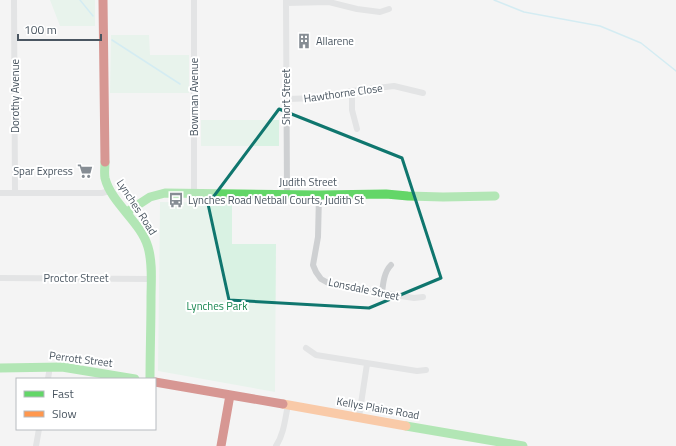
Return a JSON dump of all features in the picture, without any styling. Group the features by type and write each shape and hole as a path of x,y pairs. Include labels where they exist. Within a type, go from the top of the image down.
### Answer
{"street":[{"name":"Dorothy Avenue","path":"14,0 15,193"},
{"name":"Lynches Road","path":"103,0 104,171 106,182 110,191 141,231 147,242 150,254 150,378"},
{"name":"Bowman Avenue","path":"194,0 194,193"},
{"path":"286,1 329,2 357,9 380,12 389,10"},
{"name":"Short Street","path":"286,1 286,194"},
{"name":"Hawthorne Close","path":"286,99 318,98 352,91 394,86 424,93"},
{"path":"352,91 352,110 357,129"},
{"path":"0,193 102,193 110,191"},
{"name":"Judith Street","path":"127,212 150,197 165,193 319,195 386,194 443,197 495,196"},
{"name":"Lonsdale Street","path":"319,195 318,237 313,265 321,279 330,284 414,298 423,297"},
{"path":"382,293 385,273 391,265"},
{"name":"Proctor Street","path":"0,278 151,279"},
{"path":"306,348 316,355 417,371 426,370"},
{"path":"359,417 367,364"},
{"path":"48,378 50,366"},
{"name":"Perrott Street","path":"0,368 50,366 129,378"},
{"path":"156,382 230,395 221,446"},
{"name":"Kellys Plains Road","path":"230,395 523,446"},
{"path":"276,446 280,440 283,430 288,405"},
{"path":"36,446 39,430"}],"highlighted area":[{"path":"279,109 402,158 441,278 369,308 229,300 208,204"}],"green space":[{"path":"50,0 95,0 95,26 60,26"},
{"path":"111,35 149,35 150,55 189,55 189,93 110,93"},
{"path":"201,120 279,120 279,146 201,146"},
{"name":"Lynches Park","path":"160,202 232,203 232,244 276,244 275,392 158,371"}],"waterway":[{"path":"80,0 93,16"},
{"path":"494,0 524,12 600,26 641,43 676,71"},
{"path":"112,40 180,84"}],"traffic: fast":[{"path":"105,162 105,178 108,187 113,196 139,229 150,253 150,378"},
{"path":"127,212 150,197 165,193 319,195 386,194 443,197 495,196"},
{"path":"0,368 62,367 129,378"},
{"path":"406,426 523,446"}],"traffic: slow":[{"path":"283,404 406,426"}],"traffic: jam":[{"path":"103,0 105,162"},
{"path":"156,382 283,404"},
{"path":"221,446 230,395"}],"place":[{"name":"Allarene","path":"304,41"},
{"name":"Spar Express","path":"85,171"},
{"name":"Lynches Road Netball Courts, Judith St","path":"176,200"}]}
